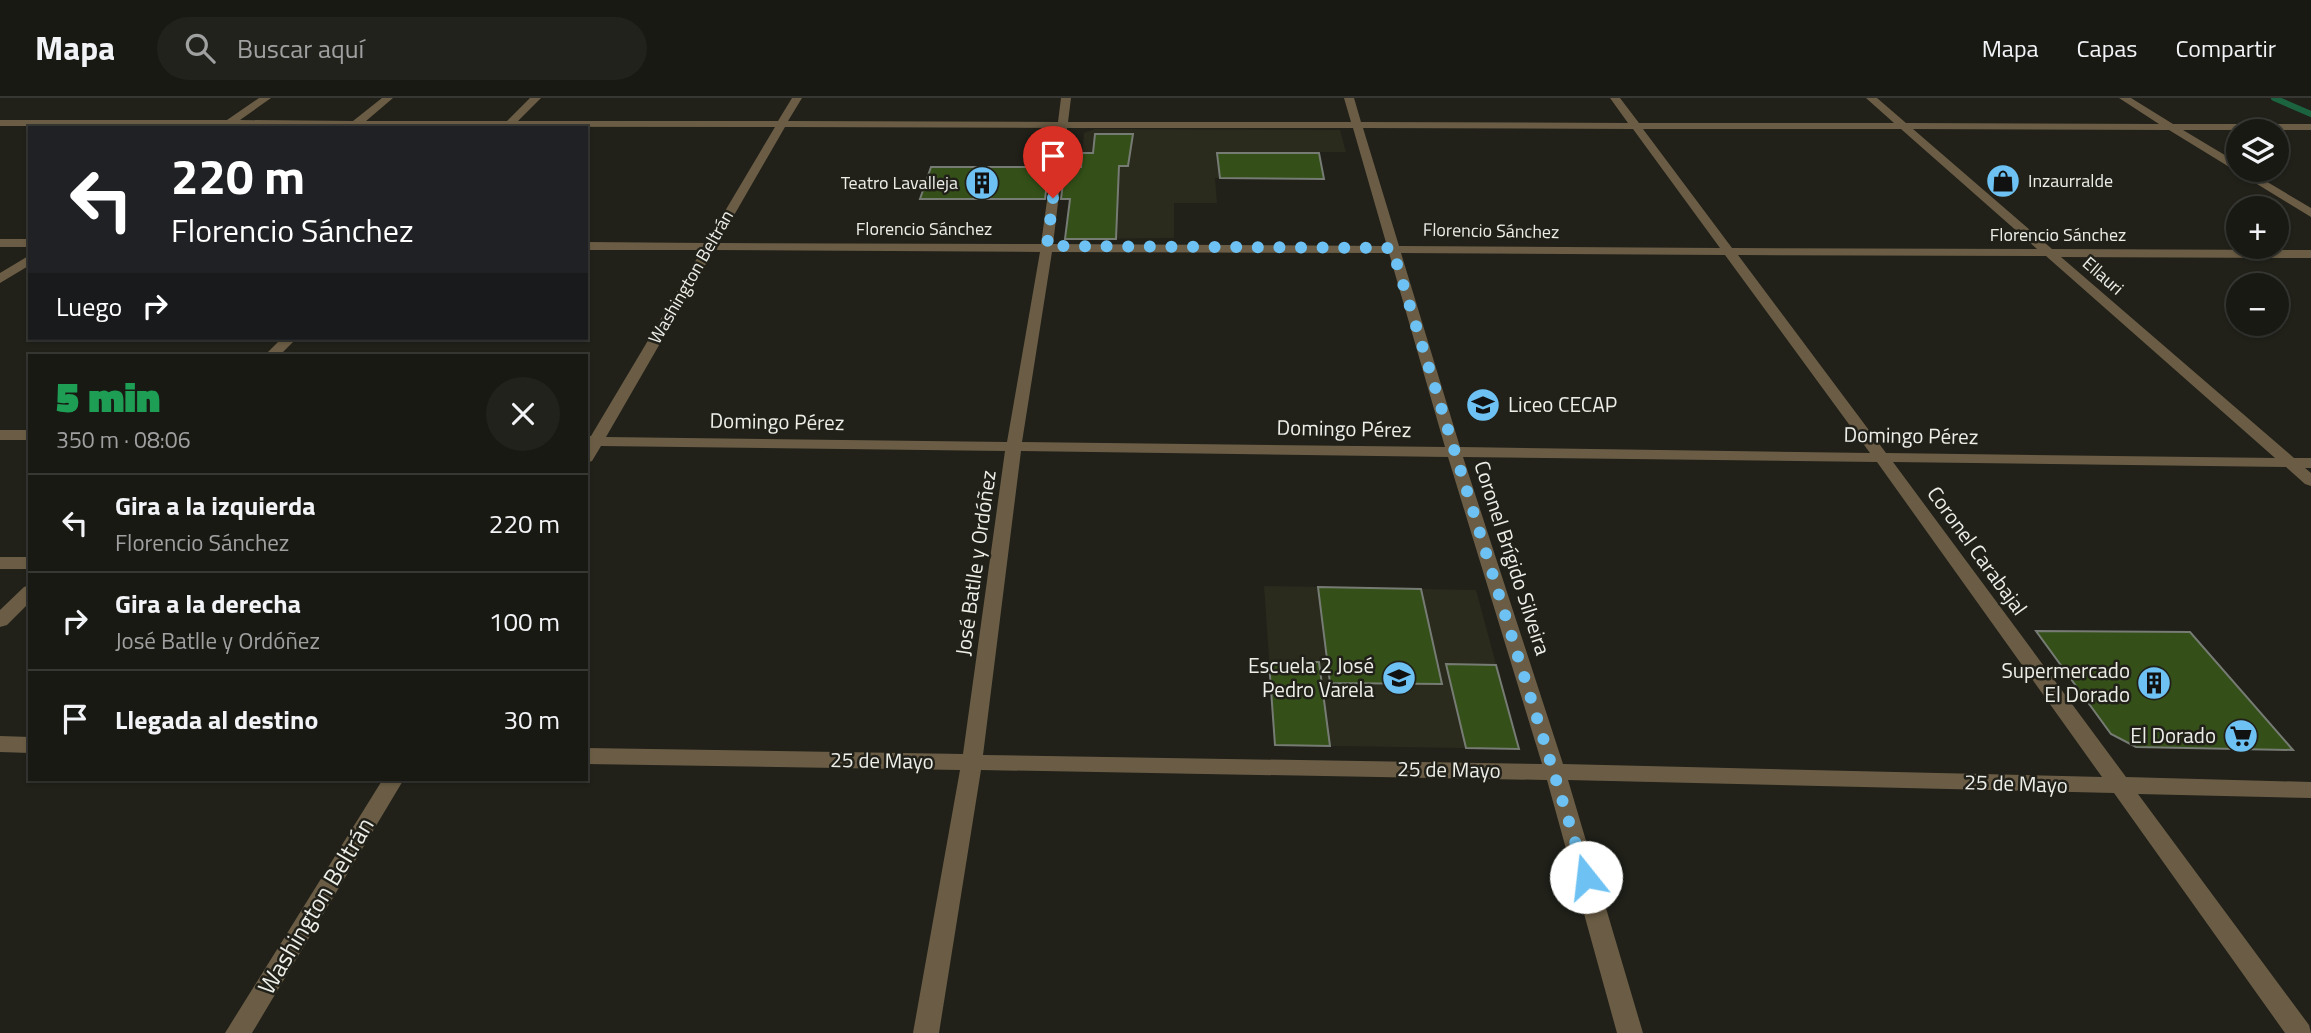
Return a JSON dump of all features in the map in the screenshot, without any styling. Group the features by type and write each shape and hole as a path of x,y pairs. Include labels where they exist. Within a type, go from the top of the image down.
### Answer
{"street":[{"path":"226,125 266,98"},
{"path":"356,123 388,98"},
{"path":"508,126 536,98"},
{"name":"Washington Beltrán","path":"591,441 797,98"},
{"name":"José Batlle y Ordóñez","path":"926,1033 972,762 1014,445 1047,246 1066,98"},
{"name":"Coronel Brígido Silveira","path":"1349,98 1454,452 1556,772 1630,1033"},
{"name":"Coronel Carabajal","path":"1615,98 1881,457 2300,1033"},
{"name":"Ellauri","path":"1871,98 2311,481"},
{"path":"2124,98 2226,161"},
{"path":"0,122 508,126 781,124 2311,127"},
{"path":"2260,182 2311,213"},
{"path":"0,243 28,243"},
{"name":"Florencio Sánchez","path":"588,246 1047,246 2311,254"},
{"path":"0,279 28,260"},
{"path":"273,354 288,340"},
{"path":"0,435 28,435"},
{"name":"Domingo Pérez","path":"591,441 2311,463"},
{"path":"0,563 28,563"},
{"path":"0,621 28,593"},
{"path":"0,744 28,745"},
{"name":"25 de Mayo","path":"588,756 1556,772 2311,790"},
{"name":"Washington Beltrán","path":"238,1033 393,781"}],"shaded area":[{"path":"1095,129 1340,130 1346,152 1318,152 1324,179 1215,178 1217,203 1174,203 1174,238 1071,239 1075,226 1084,133"},
{"path":"1264,586 1476,590 1519,749 1275,745"}],"building":[{"path":"1095,134 1133,134 1128,166 1119,166 1116,239 1065,239 1070,199 1061,199 1065,167 1081,167 1082,153 1093,153"},
{"path":"1217,153 1319,153 1324,179 1220,178"},
{"name":"Teatro Lavalleja","path":"931,167 1049,167 1045,199 920,199"},
{"path":"1318,587 1421,589 1442,684 1330,683"},
{"name":"Supermercado El Dorado","path":"2036,631 2190,632 2293,750 2136,747 2111,734"},
{"path":"1269,662 1319,662 1330,746 1275,745"},
{"path":"1446,664 1496,665 1519,749 1466,748"}],"waterway":[{"path":"2274,98 2311,114"}],"place":[{"name":"Inzaurralde","path":"2003,181"},
{"name":"Teatro Lavalleja","path":"982,183"},
{"name":"Liceo CECAP","path":"1483,405"},
{"name":"Escuela 2 José Pedro Varela","path":"1399,678"},
{"name":"Supermercado El Dorado","path":"2154,683"},
{"name":"El Dorado","path":"2241,736"}],"route":[{"path":"1053,198 1047,246 1392,248 1556,772 1586,877"}]}
